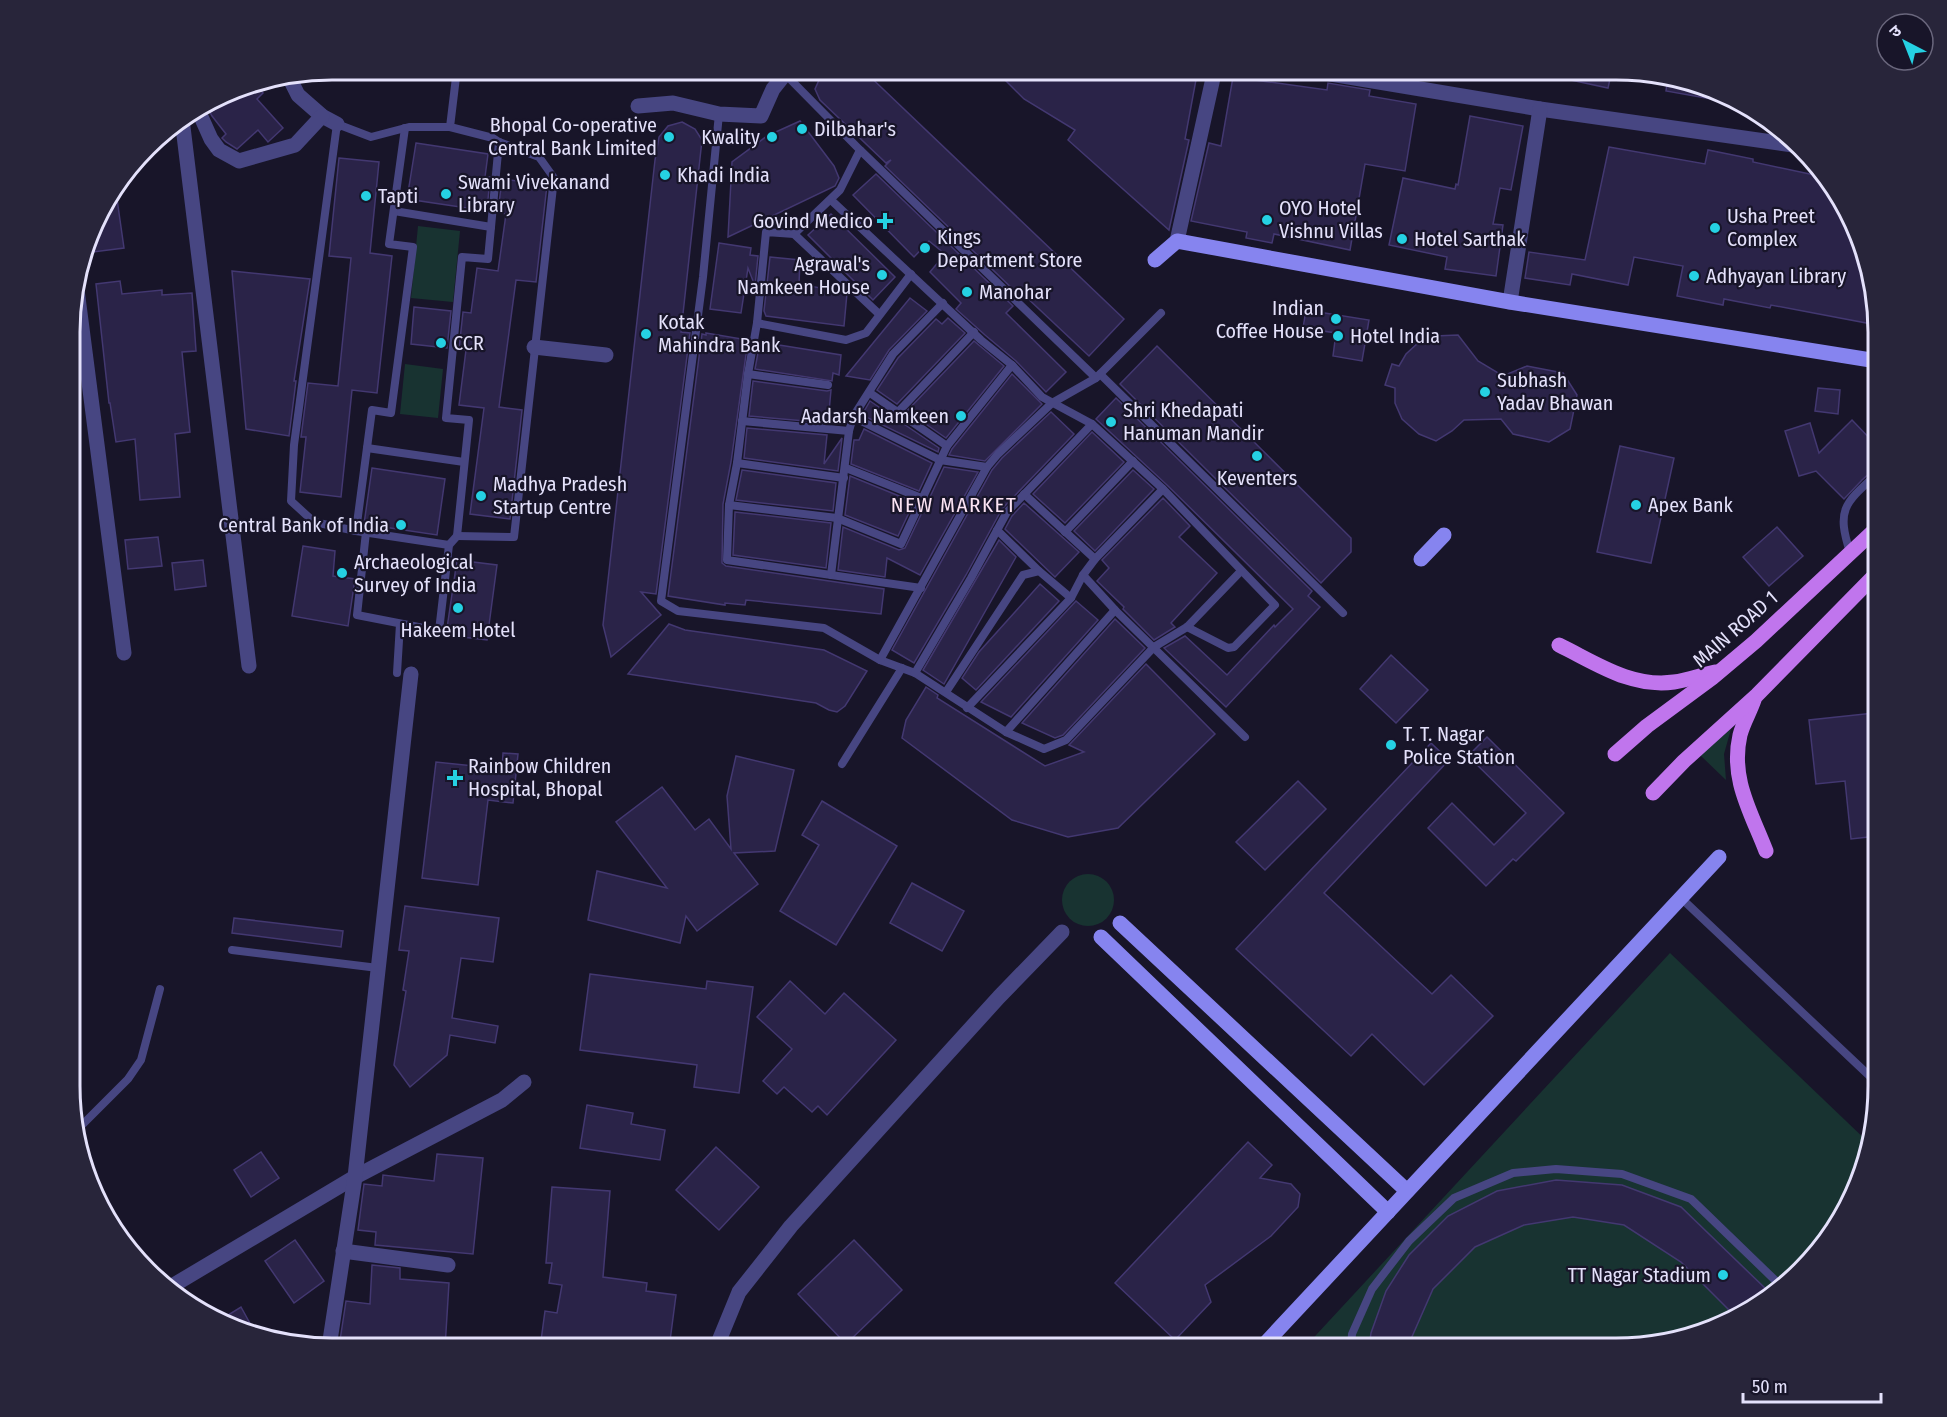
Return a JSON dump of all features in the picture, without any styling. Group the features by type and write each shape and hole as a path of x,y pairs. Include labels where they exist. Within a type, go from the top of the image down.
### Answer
{"main road":[{"name":"MAIN ROAD 1","path":"1615,754 1647,726 1722,670 1756,641 1868,537"},
{"path":"1653,794 1684,761 1757,695 1868,582"},
{"path":"1559,645 1623,677 1644,682 1671,682 1722,670"},
{"path":"1757,695 1741,732 1736,756 1738,779 1766,851"}],"street":[{"path":"638,106 673,103 719,114 761,116 773,89 780,80"},
{"path":"1155,260 1177,241 1213,80"},
{"path":"1367,80 1540,109 1784,144"},
{"path":"292,83 298,95 322,116 337,124"},
{"path":"1510,302 1540,109"},
{"path":"201,116 211,139 219,150 239,161 295,146 322,116"},
{"path":"183,128 249,666"},
{"path":"1177,241 1510,302 1868,360"},
{"path":"80,314 124,653"},
{"path":"534,347 606,355"},
{"path":"1421,559 1444,535"},
{"path":"330,1338 355,1177 378,968 404,673"},
{"path":"1270,1338 1719,857"},
{"path":"1120,923 1407,1191"},
{"path":"720,1338 739,1292 791,1226 991,1005 1062,932"},
{"path":"1101,937 1388,1212"},
{"path":"176,1284 355,1177 502,1100 524,1082"},
{"path":"343,1251 448,1265"}],"lane":[{"path":"450,127 456,80"},
{"path":"794,80 860,150 1343,613"},
{"path":"719,114 703,278 661,601 678,611 824,628 880,660 915,673 1006,732 1044,749 1066,740 1154,647 1187,627 1241,571"},
{"path":"449,545 356,531 314,522 291,501 294,445 337,124 371,137 405,128 450,127 494,138 539,157 554,178 514,537 457,536"},
{"path":"356,531 372,410 391,413 413,247 389,244 405,128"},
{"path":"366,532 357,615 439,631 449,545 457,536 469,420 446,418 462,256 488,259 500,142"},
{"path":"794,234 840,190 860,150"},
{"path":"831,200 1012,365 1042,397 1092,424 1133,461 1275,605 1234,646 1228,648 1187,627"},
{"path":"394,211 491,227"},
{"path":"879,314 794,234 766,232 757,323 729,505 727,560 921,588"},
{"path":"757,323 846,339 866,333 911,274"},
{"path":"831,575 849,431 853,417 893,354 943,303"},
{"path":"880,660 987,466 1052,403 1098,376 1161,313"},
{"path":"898,412 974,332"},
{"path":"729,505 837,518 901,544 947,446 1012,365"},
{"path":"748,374 828,385"},
{"path":"870,393 947,446"},
{"path":"853,417 939,460 987,466"},
{"path":"742,421 849,431"},
{"path":"915,673 1007,512 1092,424"},
{"path":"367,448 464,462"},
{"path":"1065,532 1133,461"},
{"path":"737,463 844,478"},
{"path":"846,468 924,499"},
{"path":"1851,554 1843,526 1844,511 1849,501 1868,483"},
{"path":"967,708 1071,598 1083,575 1095,559 1163,489"},
{"path":"1024,494 1095,559"},
{"path":"997,530 1071,598"},
{"path":"946,692 1023,575 1039,571"},
{"path":"1083,575 1115,610 1245,737"},
{"path":"1006,732 1115,610"},
{"path":"400,624 404,673"},
{"path":"842,764 902,668"},
{"path":"1681,898 1868,1075"},
{"path":"232,950 378,968"},
{"path":"83,1124 129,1079 141,1060 160,989"},
{"path":"1352,1338 1372,1289 1409,1241 1454,1198 1513,1173 1556,1169 1622,1174 1690,1199 1775,1281"}],"green space":[{"path":"418,226 460,231 453,302 411,298"},
{"path":"405,364 443,369 438,418 400,414"},
{"path":"1731,729 1724,754 1726,780 1700,755"},
{"path":"1088,874 1098,876 1106,882 1112,890 1114,900 1112,910 1106,918 1098,924 1088,926 1078,924 1070,918 1064,910 1062,900 1064,890 1070,882 1078,876"},
{"path":"1670,953 1863,1137 1842,1197 1825,1226 1805,1252 1782,1275 1756,1295 1727,1312 1697,1324 1665,1333 1616,1338 1313,1338"}],"building":[{"path":"819,80 874,80 1124,319 1089,356 1024,295 1021,297 885,166 891,160 886,163 820,100 815,89"},
{"path":"1005,80 1196,80 1185,139 1189,140 1169,230 1068,140 1075,130 1024,99"},
{"path":"1232,80 1255,80 1327,90 1328,83 1370,90 1369,96 1416,104 1405,171 1365,164 1350,250 1274,234 1272,243 1246,238 1247,232 1191,221 1209,143 1221,146"},
{"path":"1571,80 1610,80 1608,88"},
{"path":"1667,84 1713,99 1666,91"},
{"path":"260,90 263,93 257,99 283,128 268,142 258,130 237,149 222,138 226,134 209,111"},
{"path":"1470,116 1523,126 1511,190 1500,188 1493,224 1503,225 1496,276 1445,269 1447,257 1389,245 1403,178 1455,189 1456,184 1458,185"},
{"path":"800,121 834,166 839,178 835,186 728,237 732,162 767,136"},
{"path":"682,122 695,129 702,140 681,332 690,333 656,594 641,592 661,615 611,657 603,625 655,160 659,137 668,126"},
{"path":"416,143 488,154 485,177 490,177 487,211 407,199"},
{"path":"1609,147 1705,164 1708,150 1753,159 1753,162 1813,175 1816,178 1842,220 1854,250 1863,282 1868,323 1771,305 1770,308 1724,299 1723,305 1677,296 1683,266 1634,257 1628,285 1572,274 1570,285 1525,278 1529,252 1585,260"},
{"path":"339,158 379,162 370,253 392,256 377,393 352,390 341,497 300,492 306,437 301,437 308,383 338,386 351,258 329,256"},
{"path":"876,174 1013,306 1006,313 1066,372 1046,392 1016,361 956,309 961,303 930,272 945,254 929,241 914,257 853,195"},
{"path":"502,179 547,185 536,282 516,280 499,407 522,410 510,519 470,514 484,408 459,405 466,350 459,349 463,312 471,313 477,268 498,271 506,214 498,212"},
{"path":"117,199 124,248 93,252 105,220"},
{"path":"831,214 895,277 873,300 808,235"},
{"path":"719,243 751,248 750,255 758,256 755,286 748,268 741,313 710,309"},
{"path":"770,257 800,260 799,284 847,293 844,326 766,316 764,311"},
{"path":"232,271 310,279 294,381 296,381 289,436 246,429"},
{"path":"120,281 122,294 162,290 162,295 192,293 196,351 182,352 190,432 175,434 180,497 140,500 135,439 116,442 109,403 96,284"},
{"path":"910,298 927,311 889,350 870,380 846,376"},
{"path":"414,307 451,311 447,348 411,344"},
{"path":"1306,310 1369,320 1362,361 1333,356 1336,333 1303,328"},
{"path":"948,318 965,333 897,404 877,390 898,358 936,319 942,324"},
{"path":"706,333 748,340 723,504 722,563 726,566 884,589 881,614 746,600 745,605 725,603 725,605 668,596 702,334 706,335"},
{"name":"Subhash Yadav Bhawan","path":"1458,335 1478,361 1503,376 1527,366 1563,373 1577,395 1570,429 1549,442 1513,434 1501,419 1464,420 1436,441 1419,434 1402,419 1395,403 1395,388 1385,385 1392,364 1399,366 1406,354 1417,344 1434,336"},
{"path":"974,341 1004,366 946,438 907,411"},
{"path":"760,342 841,355 839,375 833,373 832,381 755,369"},
{"path":"1157,346 1351,538 1351,552 1321,583 1120,384"},
{"path":"1012,374 1042,404 985,461 949,455 952,449"},
{"path":"753,381 831,390 828,423 749,416"},
{"path":"1818,388 1840,390 1838,414 1815,411"},
{"path":"1116,398 1312,591 1308,596 1320,607 1226,707 1164,648 1185,636 1227,675 1274,625 1275,627 1293,609 1096,419"},
{"path":"870,401 939,448 938,452 862,415"},
{"path":"1051,412 1074,434 1002,509 914,663 892,650 992,470"},
{"path":"1852,420 1868,437 1868,475 1844,499 1816,471 1799,476 1785,431 1810,423 1819,453"},
{"path":"747,428 827,435 824,464 842,438 838,471 744,458"},
{"path":"864,429 932,463 919,491 851,464 854,440 859,440"},
{"path":"1092,432 1124,462 1065,523 1033,494"},
{"name":"Apex Bank","path":"1620,446 1674,458 1651,563 1597,552"},
{"path":"944,467 978,472 920,575 887,558 885,577 838,570 843,527 899,550 905,548"},
{"path":"372,468 445,479 437,535 364,524"},
{"path":"742,470 836,483 833,511 736,500"},
{"path":"1133,470 1154,489 1095,551 1074,531"},
{"path":"850,476 914,502 898,536 845,515"},
{"path":"1163,498 1190,526 1179,537 1217,573 1171,623 1175,627 1154,640 1097,581 1109,568 1102,560"},
{"path":"1024,503 1079,552 1055,577 1005,529 1012,516"},
{"path":"735,512 831,523 826,568 733,555"},
{"path":"1777,527 1803,556 1769,586 1743,557"},
{"path":"158,537 162,566 128,569 125,540"},
{"path":"999,540 1016,557 944,684 923,670"},
{"path":"303,546 335,551 333,576 355,579 348,626 292,616"},
{"path":"203,560 206,586 175,590 172,563"},
{"path":"457,560 497,565 487,640 446,635"},
{"path":"1040,584 1059,601 976,690 962,678 979,652"},
{"path":"1076,601 1098,620 1011,717 981,702"},
{"path":"1115,619 1145,648 1063,735 1055,738 1022,723"},
{"path":"669,624 685,630 824,650 867,671 845,706 837,712 816,703 628,674"},
{"path":"1391,655 1428,690 1396,723 1360,689"},
{"path":"1146,664 1215,734 1118,828 1068,837 1012,820 902,738 906,720 926,687 938,695 937,698 1045,766 1084,752 1069,745"},
{"path":"1868,714 1868,837 1851,839 1845,781 1816,784 1809,720"},
{"path":"1487,737 1564,813 1516,861 1513,859 1486,886 1428,828 1452,803 1494,845 1526,813 1468,756"},
{"path":"1431,743 1449,760 1324,893 1432,994 1451,975 1493,1016 1424,1085 1372,1034 1351,1056 1236,949"},
{"path":"503,753 518,754 513,803 488,800 478,885 422,878 436,762 502,769"},
{"path":"736,756 794,770 775,851 734,853 758,884 697,931 686,916 680,943 588,920 597,871 667,888 616,822 662,787 695,830 709,819 731,849 727,796"},
{"path":"1298,781 1326,809 1265,870 1236,842"},
{"path":"822,801 897,846 836,945 780,911 819,845 802,835"},
{"path":"912,883 964,911 942,951 890,923"},
{"path":"405,906 499,918 493,962 461,958 452,1018 498,1026 495,1043 450,1035 447,1055 410,1087 394,1065 406,991 403,990 409,951 399,950"},
{"path":"234,918 343,931 341,947 232,933"},
{"path":"590,974 706,989 707,981 753,987 739,1093 694,1087 697,1065 580,1050"},
{"path":"790,981 825,1014 844,993 896,1040 827,1115 818,1106 812,1112 784,1087 777,1094 763,1081 792,1049 757,1017"},
{"path":"587,1105 633,1113 631,1124 665,1130 660,1160 580,1148"},
{"path":"1248,1142 1272,1165 1260,1178 1291,1184 1300,1194 1298,1207 1271,1236 1205,1285 1211,1302 1177,1338 1173,1338 1115,1283"},
{"path":"716,1147 759,1187 719,1230 676,1190"},
{"path":"261,1152 279,1178 251,1197 234,1170"},
{"path":"437,1154 483,1158 473,1254 375,1245 376,1232 358,1230 364,1184 382,1186 383,1175 434,1181"},
{"name":"TT Nagar Stadium","path":"1556,1180 1622,1185 1681,1207 1765,1288 1730,1311 1681,1262 1624,1225 1573,1217 1524,1225 1475,1247 1433,1289 1411,1338 1370,1338 1386,1291 1409,1255 1448,1216 1497,1191"},
{"path":"552,1187 610,1191 603,1277 647,1283 646,1291 676,1295 670,1338 541,1338 545,1311 557,1313 562,1285 549,1283 552,1263 546,1263"},
{"path":"295,1240 324,1281 294,1303 265,1261"},
{"path":"854,1240 902,1290 852,1338 840,1338 798,1294"},
{"path":"372,1265 400,1268 400,1279 449,1283 446,1338 340,1338 346,1301 370,1304"},
{"path":"241,1307 250,1324 250,1324 228,1315"}],"place":[{"name":"Dilbahar's","path":"802,129"},
{"name":"Bhopal Co-operative Central Bank Limited","path":"669,137"},
{"name":"Kwality","path":"772,137"},
{"name":"Khadi India","path":"665,175"},
{"name":"Swami Vivekanand Library","path":"446,194"},
{"name":"Tapti","path":"366,196"},
{"name":"OYO Hotel Vishnu Villas","path":"1267,220"},
{"name":"Govind Medico","path":"885,221"},
{"name":"Usha Preet Complex","path":"1715,228"},
{"name":"Hotel Sarthak","path":"1402,239"},
{"name":"Kings Department Store","path":"925,248"},
{"name":"Agrawal's Namkeen House","path":"882,275"},
{"name":"Adhyayan Library","path":"1694,276"},
{"name":"Manohar","path":"967,292"},
{"name":"Indian Coffee House","path":"1336,319"},
{"name":"Kotak Mahindra Bank","path":"646,334"},
{"name":"Hotel India","path":"1338,336"},
{"name":"CCR","path":"441,343"},
{"name":"Subhash Yadav Bhawan","path":"1485,392"},
{"name":"Aadarsh Namkeen","path":"961,416"},
{"name":"Shri Khedapati Hanuman Mandir","path":"1111,422"},
{"name":"Keventers","path":"1257,456"},
{"name":"Madhya Pradesh Startup Centre","path":"481,496"},
{"name":"Apex Bank","path":"1636,505"},
{"name":"Central Bank of India","path":"401,525"},
{"name":"Archaeological Survey of India","path":"342,573"},
{"name":"Hakeem Hotel","path":"458,608"},
{"name":"T. T. Nagar Police Station","path":"1391,745"},
{"name":"Rainbow Children Hospital, Bhopal","path":"455,778"},
{"name":"TT Nagar Stadium","path":"1723,1275"}],"district":[{"name":"NEW MARKET","path":"954,505"}]}
